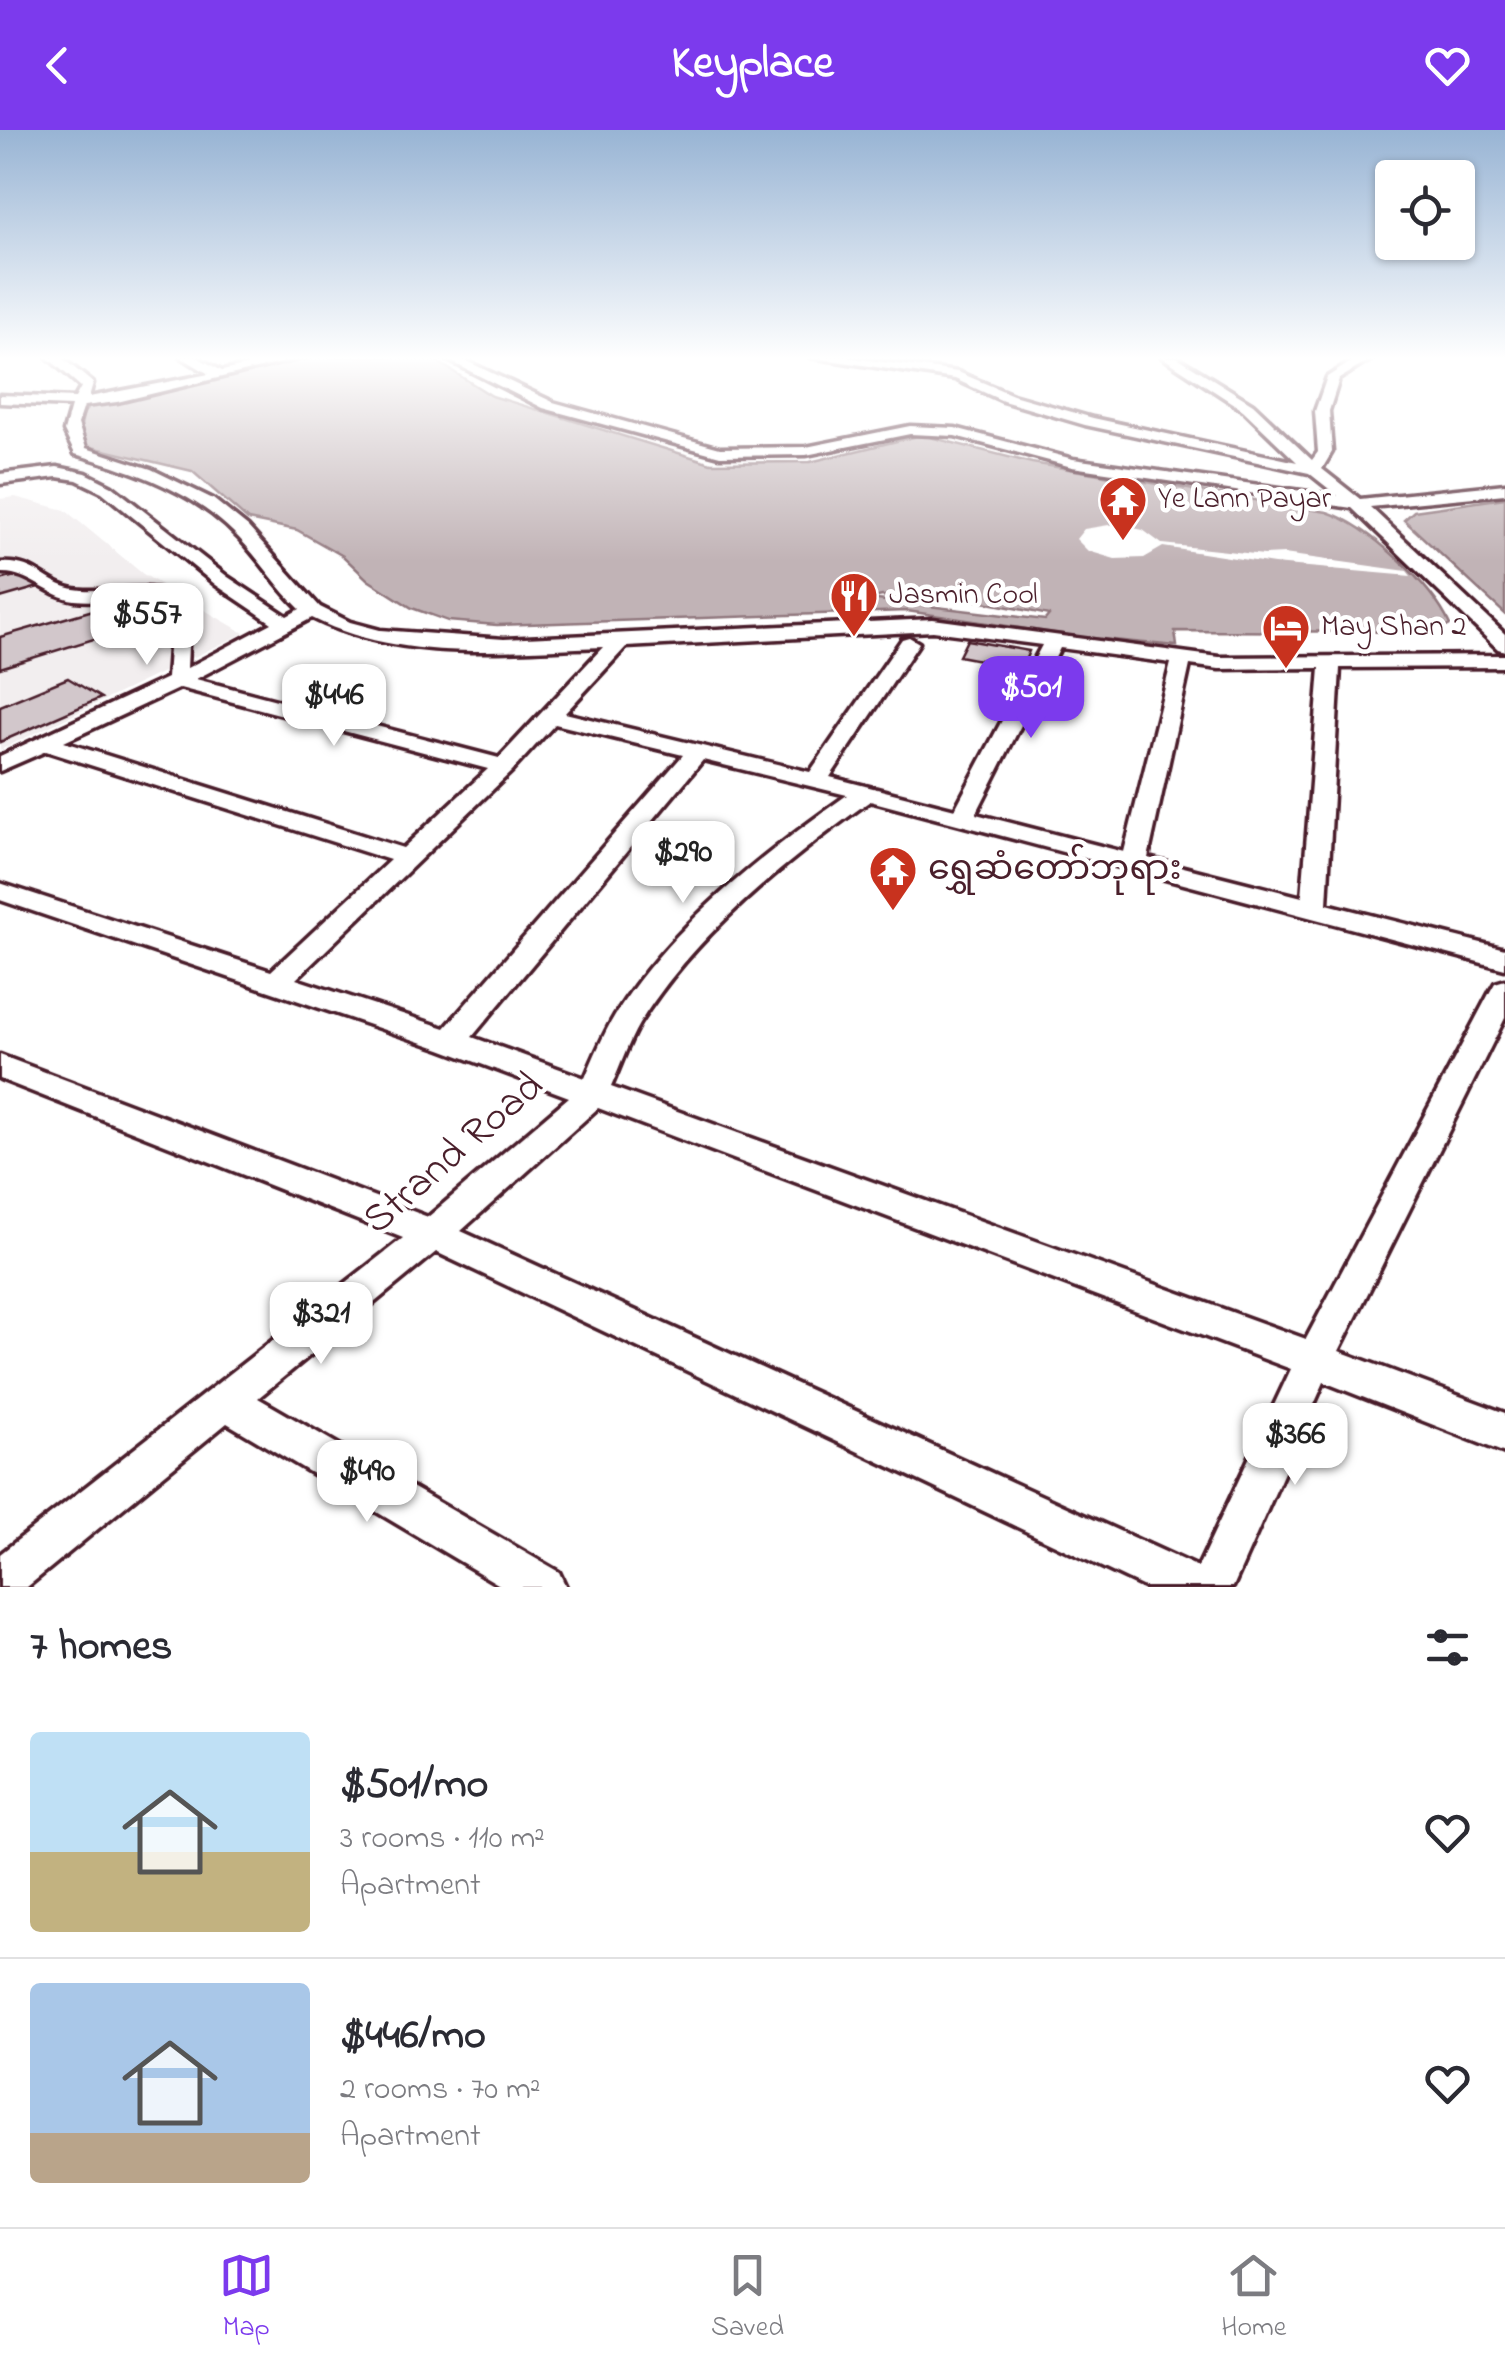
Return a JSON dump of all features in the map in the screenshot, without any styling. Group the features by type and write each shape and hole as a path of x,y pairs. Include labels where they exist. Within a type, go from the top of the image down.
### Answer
{"street":[{"path":"71,425 70,434 80,451 139,467 177,486 238,527 312,610 370,637 486,643 620,641 932,625 1219,662 1505,662"},
{"path":"621,425 720,452 806,451 910,430 954,432 1072,463 1357,504 1505,489"},
{"path":"1104,425 1314,470"},
{"path":"1267,425 1357,504 1505,645"},
{"path":"1314,470 1325,452 1323,425"},
{"path":"0,479 68,474 107,489 222,581 286,624"},
{"path":"0,568 19,565 68,594 159,594 175,599 181,604 182,622 174,650 178,682"},
{"path":"0,764 178,682 312,610"},
{"path":"275,983 504,766 620,641"},
{"path":"962,818 1054,641"},
{"path":"816,780 909,643"},
{"path":"1134,863 1182,658"},
{"path":"1314,909 1330,662"},
{"path":"178,682 504,766"},
{"path":"553,717 816,780 1505,959"},
{"path":"46,744 406,857"},
{"path":"450,1041 698,752"},
{"path":"592,1094 626,1021 684,944 801,839 866,793"},
{"path":"0,891 450,1041 1505,1433"},
{"path":"1211,1587 1315,1360 1505,990"},
{"path":"0,1067 433,1234 1192,1587"},
{"name":"Strand Road","path":"0,1580 433,1234 592,1094"},
{"path":"225,1400 544,1587"}],"shaded area":[{"path":"81,425 587,425 711,463 810,462 922,435 1032,463 1327,512 1361,530 1398,559 1429,592 1450,625 1437,632 1175,631 1177,646 1081,637 907,611 497,625 448,621 412,608 368,580 343,556 297,530 248,520 192,471 79,444","holes":["882,596 973,600 1049,615 1045,620 869,599"]},
{"path":"15,497 65,510 143,574 244,633 0,750 0,499"},
{"path":"1505,498 1505,614 1404,520 1414,511"}],"pier":[{"path":"1115,524 1143,530 1162,544 1284,554 1407,571 1411,576 1274,564 1163,547 1144,558 1115,559 1088,551 1076,539 1084,529"}],"building":[{"path":"30,572 42,586 0,598 0,580"},
{"path":"114,604 136,626 0,668 0,637"},
{"path":"174,605 168,637 144,640 151,608"},
{"path":"967,640 1029,651 1022,668 959,656"},
{"path":"68,678 101,698 0,742 0,706"}],"place":[{"name":"Ye Lann Payar","path":"1123,542"},
{"name":"Jasmin Cool","path":"854,638"},
{"name":"May Shan 2","path":"1286,670"},
{"name":"ရွှေဆံတော်ဘုရား","path":"893,912"}]}
